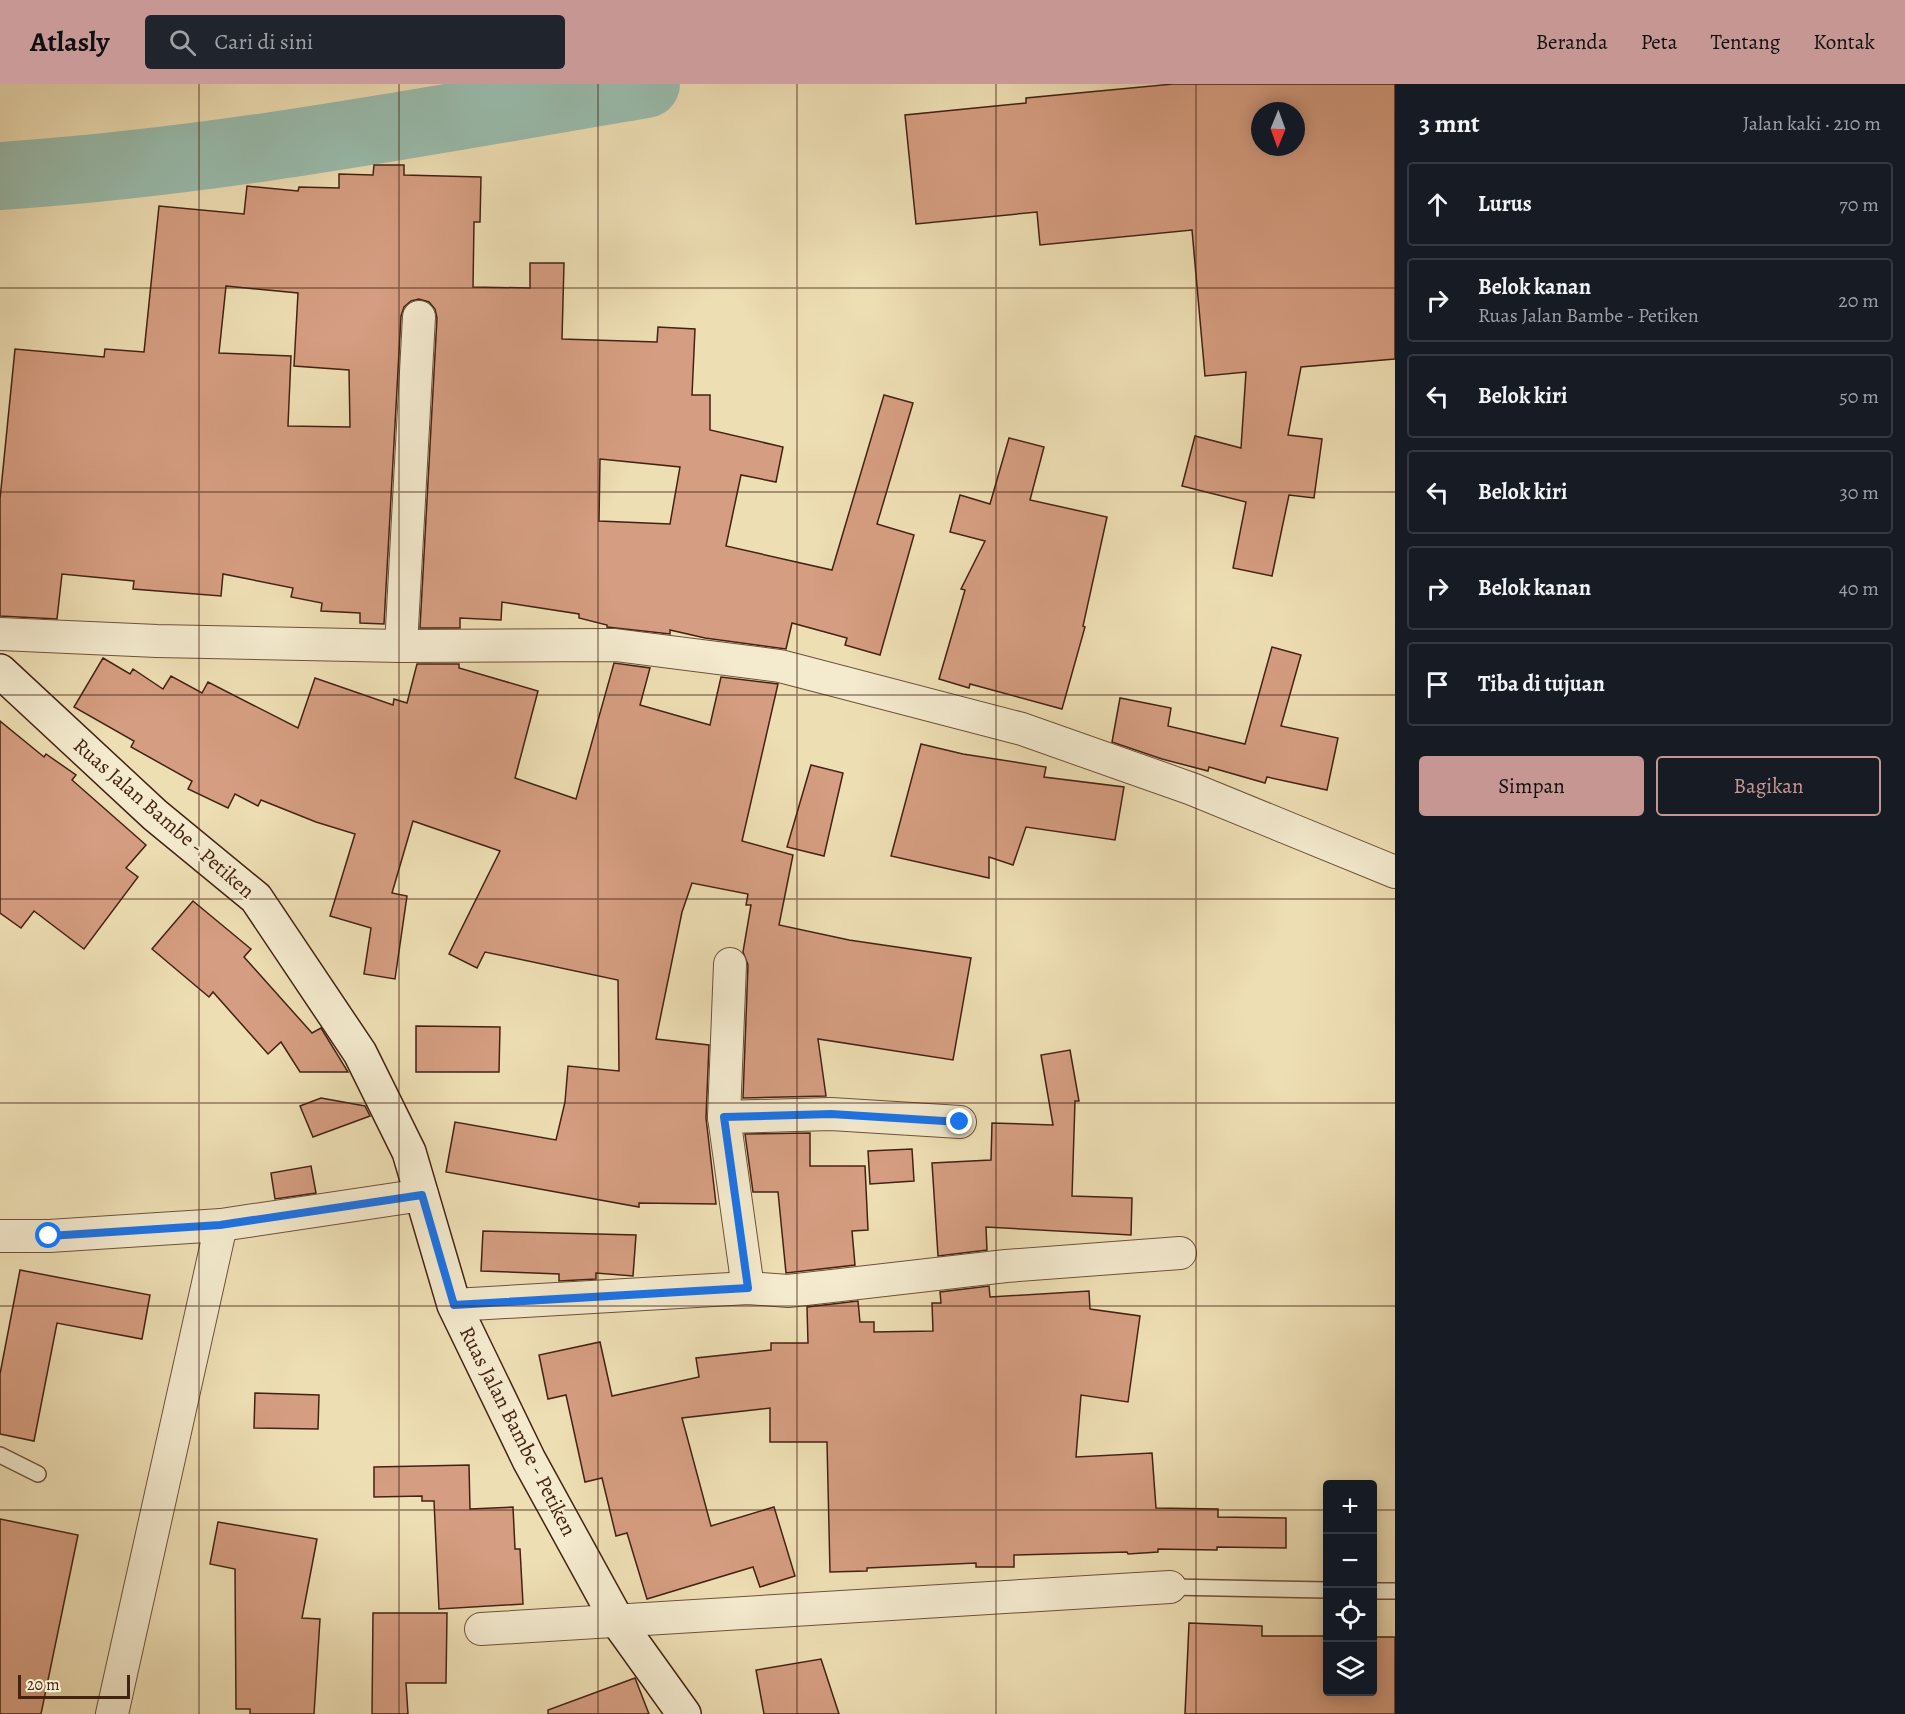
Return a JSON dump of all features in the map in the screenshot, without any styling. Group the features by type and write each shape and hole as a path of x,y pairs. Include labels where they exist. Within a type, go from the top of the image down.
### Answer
{"main road":[{"name":"Ruas Jalan Bambe - Petiken","path":"0,671 156,815 256,898 360,1053 409,1152 454,1305 529,1460 618,1623 684,1714"}],"street":[{"path":"401,646 419,316"},
{"path":"0,634 157,641 401,646 615,645 780,666 1022,729 1191,789 1395,872"},
{"path":"730,964 724,1117 748,1288"},
{"path":"724,1117 831,1114 960,1122"},
{"path":"0,1236 49,1236 220,1225 422,1195"},
{"path":"112,1714 220,1225"},
{"path":"454,1305 748,1288 788,1291 1006,1266 1180,1253"},
{"path":"481,1629 618,1623 1170,1587"}],"lane":[{"path":"0,1455 38,1474"},
{"path":"1170,1587 1323,1590"},
{"path":"1377,1591 1395,1591"}],"building":[{"path":"1173,84 1395,84 1395,359 1301,367 1288,435 1322,439 1314,498 1289,495 1272,576 1233,568 1246,502 1182,486 1195,436 1241,448 1246,372 1205,376 1192,230 1040,245 1037,212 916,224 905,115 1026,103 1026,98"},
{"path":"374,165 404,165 404,175 481,177 480,222 474,222 473,287 530,288 530,263 564,263 562,339 657,342 658,327 695,329 692,395 710,395 710,430 783,447 776,482 741,475 726,546 832,570 884,395 913,403 877,524 914,535 880,655 845,645 847,638 792,623 786,649 705,638 670,630 670,634 607,627 607,625 579,618 579,614 502,602 501,620 460,618 460,628 420,628 437,318 435,309 429,302 419,299 411,301 404,307 401,316 384,624 360,623 360,613 321,611 322,603 291,597 293,588 223,574 221,596 133,589 134,581 62,574 57,619 0,616 0,499 15,349 104,357 105,349 144,352 159,206 244,214 247,186 298,191 299,187 339,188 339,174 373,175","holes":["226,286 298,293 294,366 349,370 350,427 288,426 291,356 219,353","600,459 680,467 670,524 599,521"]},
{"path":"1009,438 1044,447 1030,500 1107,517 1083,626 1085,627 1062,709 970,684 969,688 939,679 965,590 961,589 985,541 950,532 960,495 990,504"},
{"path":"1272,647 1301,655 1281,726 1338,738 1327,790 1267,777 1265,783 1209,767 1208,771 1162,759 1112,742 1120,698 1171,708 1168,726 1245,744"},
{"path":"103,658 130,674 133,669 163,689 171,676 202,693 208,682 298,728 315,678 393,705 394,699 407,703 417,664 459,664 459,668 538,691 515,778 576,799 614,663 650,668 640,705 710,725 721,677 778,684 742,841 793,855 779,925 849,940 971,958 953,1060 818,1039 826,1096 743,1098 748,965 743,952 751,905 746,905 748,894 692,883 682,912 656,1039 709,1045 706,1118 716,1204 639,1203 639,1207 446,1172 455,1122 556,1140 565,1102 568,1066 619,1071 618,980 485,952 477,968 449,954 500,851 413,821 392,893 407,896 395,979 364,974 371,928 330,916 355,834 316,822 261,800 258,806 235,794 228,808 188,789 192,781 131,747 134,741 74,707"},
{"path":"0,721 44,757 46,754 76,775 72,780 146,845 126,868 138,877 84,949 34,911 21,928 0,913"},
{"path":"921,744 963,754 1046,767 1044,777 1124,787 1115,840 1026,827 1013,865 989,857 989,878 891,856"},
{"path":"811,765 843,773 824,856 787,847"},
{"path":"193,901 251,949 244,957 312,1033 321,1028 348,1072 300,1072 281,1042 268,1054 213,992 209,997 152,949"},
{"path":"416,1026 500,1027 499,1072 416,1072"},
{"path":"1070,1050 1079,1101 1075,1101 1072,1196 1132,1198 1131,1235 986,1227 987,1250 938,1256 932,1163 991,1160 992,1123 1053,1125 1041,1055"},
{"path":"321,1098 365,1106 370,1116 313,1137 300,1106"},
{"path":"810,1133 810,1166 865,1166 868,1230 852,1231 855,1265 786,1273 778,1192 753,1192 745,1134"},
{"path":"912,1149 914,1181 870,1184 868,1151"},
{"path":"311,1166 316,1193 275,1199 271,1173"},
{"path":"483,1231 636,1235 633,1276 596,1273 596,1279 559,1281 559,1274 481,1271"},
{"path":"20,1270 150,1295 142,1339 57,1323 34,1441 0,1434 0,1374"},
{"path":"989,1286 990,1297 1089,1291 1090,1309 1140,1316 1128,1402 1081,1395 1076,1457 1152,1453 1156,1508 1218,1509 1218,1517 1286,1518 1286,1548 1217,1547 1217,1550 1158,1549 1158,1552 1128,1554 1127,1552 1014,1555 1014,1567 976,1567 976,1563 830,1572 827,1442 770,1442 770,1408 682,1418 711,1526 774,1507 795,1576 760,1587 753,1567 647,1599 627,1533 616,1536 602,1478 585,1482 566,1395 548,1399 539,1355 600,1342 612,1396 699,1377 696,1358 771,1350 771,1343 808,1343 807,1307 858,1301 860,1322 874,1322 874,1332 933,1331 932,1303 941,1303 940,1292"},
{"path":"255,1393 319,1395 318,1429 254,1428"},
{"path":"469,1465 470,1509 513,1507 515,1549 520,1549 523,1604 439,1609 434,1501 422,1501 422,1496 374,1497 374,1467"},
{"path":"0,1519 78,1535 41,1714 0,1714"},
{"path":"218,1522 317,1539 302,1618 320,1619 314,1714 250,1714 250,1709 236,1709 235,1569 210,1564"},
{"path":"373,1613 447,1613 446,1683 406,1683 408,1714 372,1714"},
{"path":"1189,1623 1262,1626 1262,1636 1323,1636 1323,1696 1377,1696 1377,1637 1395,1637 1395,1714 1185,1714"},
{"path":"821,1659 839,1714 764,1714 756,1670"},
{"path":"635,1678 649,1714 548,1714 548,1710"}],"waterway":[{"path":"0,176 81,170 243,150 646,84"}],"route":[{"path":"49,1236 220,1225 422,1195 454,1305 748,1288 724,1117 831,1114 960,1122"}]}
